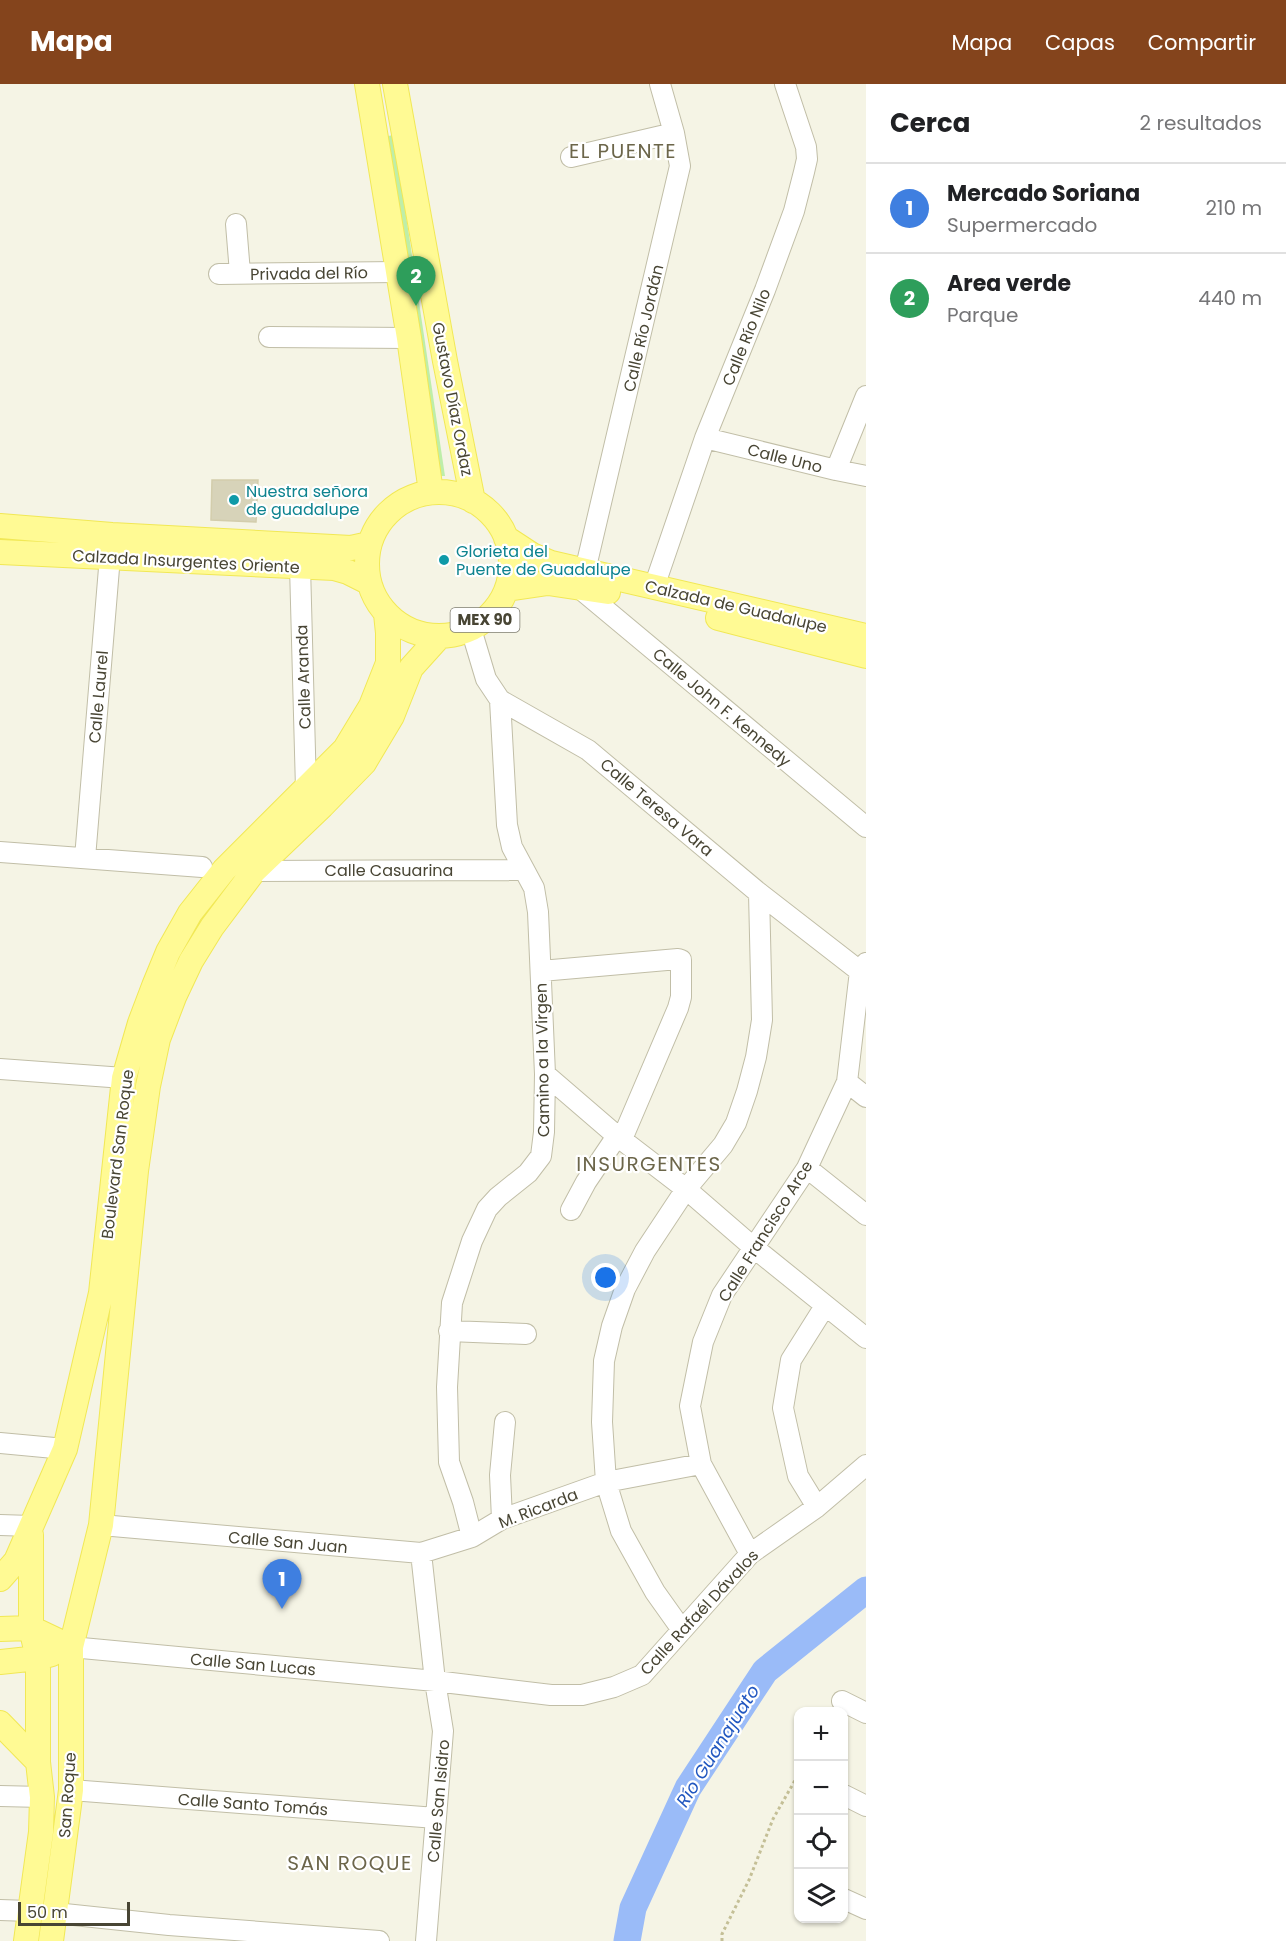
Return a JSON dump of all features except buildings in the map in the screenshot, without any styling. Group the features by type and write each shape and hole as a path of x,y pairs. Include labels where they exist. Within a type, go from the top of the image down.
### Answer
{"main road":[{"name":"Gustavo Díaz Ordaz","path":"395,84 473,501"},
{"name":"Gustavo Díaz Ordaz","path":"362,88 398,272 431,492"},
{"name":"MEX 90","path":"431,492 453,493 473,501 493,516 506,538 512,563 507,589 498,605 486,619 471,629 455,635 439,637 420,634 402,626 386,614 375,599 368,582 366,563 369,544 378,525 392,509 410,498 431,492"},
{"name":"Calzada Insurgentes Oriente","path":"0,526 111,546 334,568 368,582"},
{"name":"Calzada de Guadalupe","path":"506,538 581,579 644,599 866,656"},
{"name":"Calzada Insurgentes Oriente","path":"0,552 111,546 351,548 369,544"},
{"name":"Calzada de Guadalupe","path":"507,589 581,579 654,587 861,638"},
{"name":"Boulevard San Roque","path":"38,1658 30,1628 31,1526 65,1449 101,1293 124,1078 140,1023 168,952 190,913 224,870 345,748 370,706 388,663 386,614"},
{"name":"Boulevard San Roque","path":"71,1647 101,1525 136,1171 148,1086 158,1040 174,997 191,961 212,927 255,871 364,763 392,716 411,668 439,637"},
{"path":"0,1579 16,1561 31,1526"},
{"path":"0,1629 30,1628 71,1647"},
{"path":"0,1662 38,1658 71,1647"},
{"name":"San Roque","path":"51,1941 71,1790 71,1647"},
{"name":"San Roque","path":"26,1941 41,1832 38,1658"},
{"path":"0,1723 38,1762"}],"street":[{"name":"Calle Río Jordán","path":"581,579 678,180 680,166 674,133 660,84"},
{"name":"Calle Río Nilo","path":"654,587 705,438 794,212 807,159 806,147 785,84"},
{"path":"572,158 674,133"},
{"path":"236,224 240,273"},
{"name":"Privada del Río","path":"219,274 398,272"},
{"path":"269,337 409,338"},
{"path":"836,470 866,396"},
{"name":"Calle Uno","path":"705,438 866,476"},
{"name":"Calle Laurel","path":"85,858 111,546"},
{"name":"Calle Aranda","path":"300,566 306,789"},
{"name":"Calle John F. Kennedy","path":"581,579 866,827"},
{"name":"Calle Teresa Vara","path":"471,629 486,679 500,700 588,750 759,893 864,970"},
{"name":"Camino a la Virgen","path":"472,1537 449,1462 447,1387 452,1303 472,1241 487,1209 528,1173 541,1156 544,1132 545,1074 538,912 534,888 512,847 507,825 500,700"},
{"path":"0,852 202,867"},
{"name":"Calle Casuarina","path":"255,871 524,870"},
{"path":"682,1630 655,1592 621,1530 606,1482 602,1422 604,1361 612,1326 625,1289 645,1251 686,1189 723,1145 735,1123 747,1091 762,1020 759,893"},
{"path":"541,971 678,958 683,964 678,1008 620,1137 586,1182 572,1210"},
{"name":"Calle Francisco Arce","path":"750,1554 702,1464 690,1406 703,1342 722,1295 807,1168 847,1082 864,970"},
{"path":"0,1069 124,1078"},
{"path":"545,1074 866,1338"},
{"path":"847,1082 866,1097"},
{"path":"807,1168 866,1215"},
{"path":"817,1507 798,1476 783,1408 790,1360 825,1306"},
{"path":"449,1331 526,1334"},
{"path":"501,1519 500,1474 505,1422"},
{"path":"0,1443 65,1449"},
{"name":"M. Ricarda","path":"472,1537 501,1519 606,1482 702,1464"},
{"name":"Calle Rafaél Dávalos","path":"435,1681 551,1695 582,1695 614,1687 642,1675 750,1554 817,1507 866,1465"},
{"path":"0,1525 31,1526"},
{"name":"Calle San Juan","path":"101,1525 421,1553 472,1537"},
{"name":"Calle San Isidro","path":"421,1553 435,1681 444,1731 426,1941"},
{"name":"Calle San Lucas","path":"71,1647 435,1681"},
{"path":"842,1701 866,1713"},
{"name":"Calle Santo Tomás","path":"71,1790 436,1818"},
{"path":"0,1796 42,1797"},
{"path":"848,1797 866,1806"},
{"path":"848,1901 866,1909"},
{"path":"0,1910 29,1911"},
{"path":"55,1913 169,1925 379,1941"}],"path":[{"path":"722,1941 722,1934 749,1880 772,1820 794,1782"}],"green space":[{"path":"394,135 445,476 438,476 388,136"}],"waterway":[{"name":"Río Guanajuato","path":"627,1941 633,1908 688,1788 765,1671 866,1590"}],"place":[{"name":"Area verde","path":"416,306"},
{"name":"Nuestra señora de guadalupe","path":"234,500"},
{"name":"Glorieta del Puente de Guadalupe","path":"444,560"},
{"name":"Mercado Soriana","path":"282,1609"}],"district":[{"name":"EL PUENTE","path":"623,151"},
{"name":"INSURGENTES","path":"649,1164"},
{"name":"SAN ROQUE","path":"350,1863"}]}
